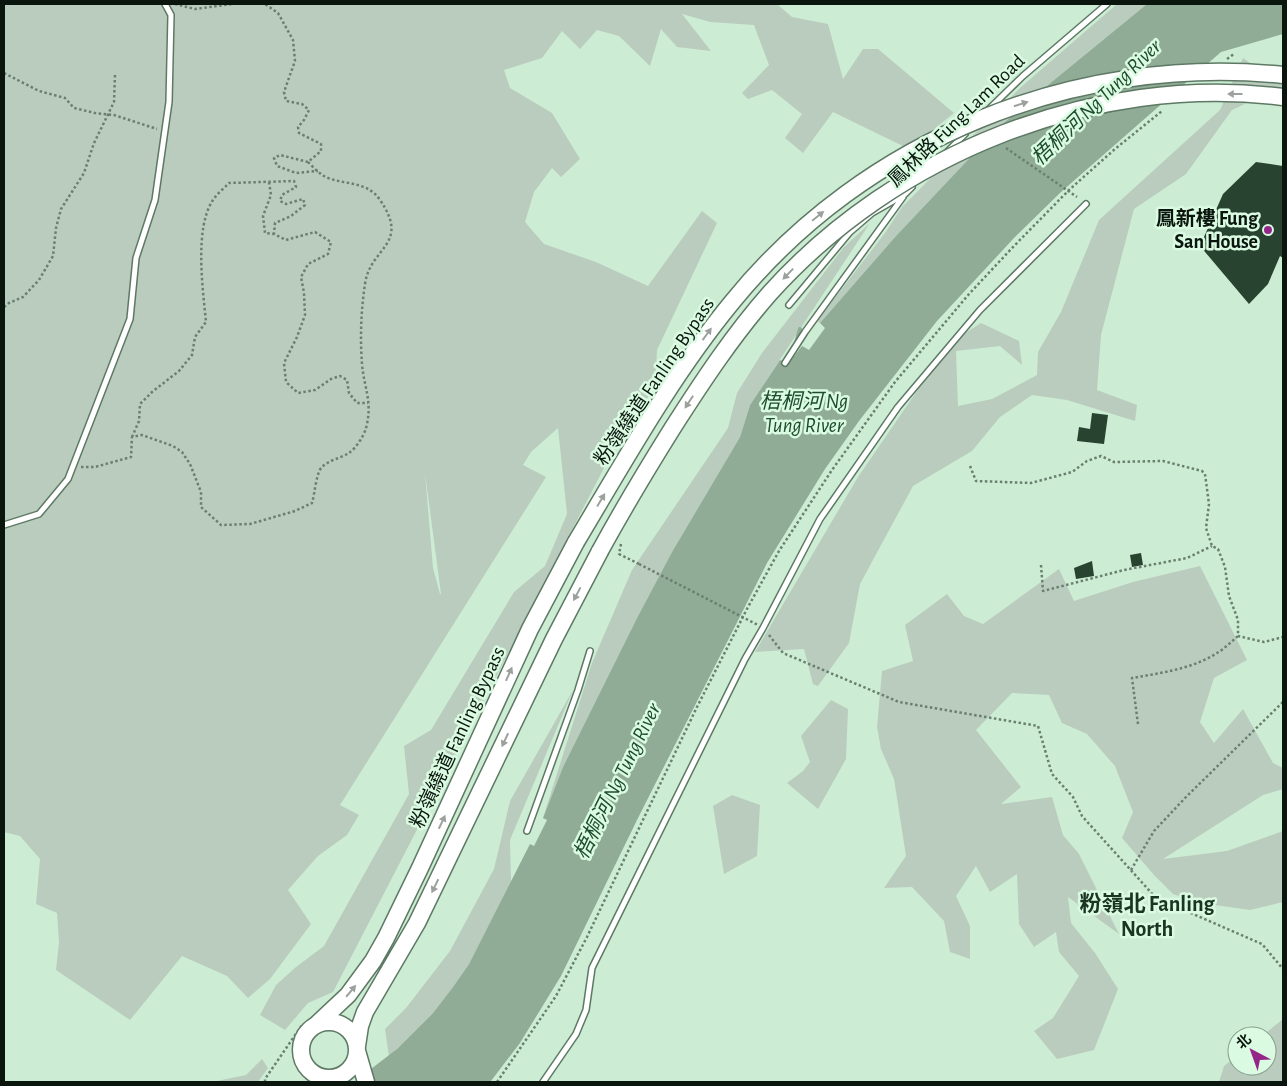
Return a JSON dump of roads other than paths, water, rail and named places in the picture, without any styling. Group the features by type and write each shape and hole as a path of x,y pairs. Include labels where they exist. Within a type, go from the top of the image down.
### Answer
{"main road":[{"name":"粉嶺繞道 Fanling Bypass","path":"316,1025 334,1010 360,980 399,914 530,629 576,542 625,460 692,355 734,299 782,248 835,202 893,162 957,128 1019,104 1094,84 1164,74 1224,72 1283,75"},
{"name":"粉嶺繞道 Fanling Bypass","path":"357,1048 360,1026 365,1012 417,923 554,639 621,513 687,406 729,344 751,315 794,268 845,224 876,200 910,178 964,150 1027,124 1098,105 1162,96 1242,94 1283,97"},
{"path":"357,1048 355,1060 350,1069 336,1080 314,1074 302,1059 301,1049 303,1040 308,1032 316,1025 331,1022 344,1026 354,1037 357,1048 364,1077"}],"lane":[{"path":"4,525 39,514 68,479 130,320 136,258 155,200 169,102 171,15 165,4"},
{"name":"鳳林路 Fung Lam Road","path":"789,305 850,232 872,213 905,194 1023,76 1107,4"},
{"path":"785,363 805,332 905,194"},
{"path":"543,1082 576,1034 586,1010 592,968 761,627 820,519 898,407 980,310 1086,204"},
{"path":"527,831 578,690 590,651"}],"water":[{"name":"梧桐河 Ng Tung River","path":"1147,4 1283,4 1283,34 1221,52 1061,192 1014,238 937,321 859,421 825,469 767,563 638,818 561,976 520,1043 491,1081 354,1082 397,1049 433,1013 469,964 530,844 534,846 547,820 543,818 563,767 637,618 672,552 740,437 750,405 780,360 788,364 802,346 809,350 825,328 820,323 896,236 998,128"}],"waterway":[{"path":"795,346 800,329"}],"place":[{"name":"鳳新樓 Fung San House","path":"1268,230"}],"district":[{"name":"粉嶺北 Fanling North","path":"1147,916"}]}
